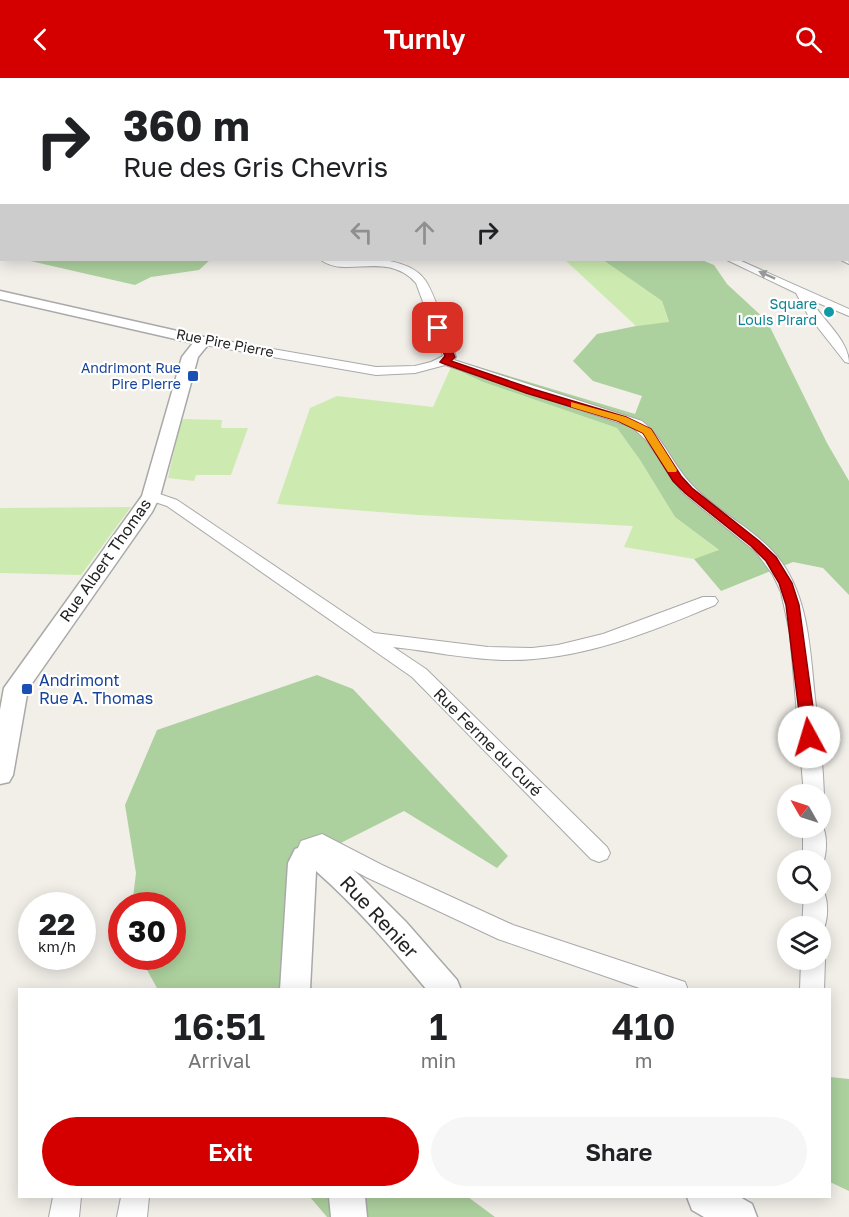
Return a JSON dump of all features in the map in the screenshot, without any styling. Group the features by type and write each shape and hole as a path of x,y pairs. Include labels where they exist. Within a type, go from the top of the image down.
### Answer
{"street":[{"path":"342,261 392,264 406,267 415,273 421,282 448,359 637,424 647,431 677,478 688,490 755,543 771,560 785,583 793,605 803,672 813,784"},
{"path":"734,261 846,310"},
{"path":"801,292 812,313 849,359"},
{"name":"Rue Pire Pierre","path":"0,295 204,341 376,371 392,372 448,359"},
{"name":"Rue Albert Thomas","path":"0,775 16,688 142,512 151,496 190,357 204,341"},
{"name":"Rue Ferme du Curé","path":"151,496 172,503 419,673 599,853"},
{"path":"370,639 414,642 480,653 508,654 572,649 640,629 709,601"},
{"path":"295,988 302,869 309,847 322,843 374,871 506,932 670,988"},
{"name":"Rue Renier","path":"305,857 321,859 356,889 396,931 444,988"},
{"path":"812,988 813,970"},
{"path":"64,1217 68,1198"},
{"path":"132,1217 135,1198"},
{"path":"347,1198 349,1217"},
{"path":"707,1198 739,1217"}],"green space":[{"path":"30,261 209,261 199,270 151,277 135,285"},
{"path":"566,261 604,261 662,301 669,323 636,326"},
{"path":"604,261 704,261 714,265 727,284 767,321 827,443 849,481 849,595 823,568 793,562 721,591 694,559 719,550 675,517 617,428 483,382 451,367 459,361 635,414 642,396 593,381 573,361 597,334 669,322 662,301"},
{"path":"451,367 483,382 617,428 675,517 720,551 694,559 624,547 633,526 418,515 277,504 310,408 337,396 433,407"},
{"path":"181,420 222,420 221,428 248,428 231,475 196,475 194,481 168,478"},
{"path":"131,507 81,575 0,573 0,508"},
{"path":"317,675 353,689 508,856 497,868 404,811 317,855 308,979 311,988 157,988 147,970 186,970 186,892 134,892 136,873 125,805 157,730"},
{"path":"831,1077 849,1079 849,1191 831,1182"},
{"path":"311,1198 469,1198 495,1217 327,1217"}],"slow traffic":[{"path":"575,405 637,424 647,431 672,470"}],"place":[{"name":"Square Louis Pirard","path":"829,312"},
{"name":"Andrimont Rue Pire Pierre","path":"193,376"},
{"name":"Andrimont Rue A. Thomas","path":"27,689"}],"route":[{"path":"438,328 449,352 450,357 445,362 637,424 647,431 677,478 688,490 755,543 771,560 785,583 793,605 803,672 809,737"}]}
